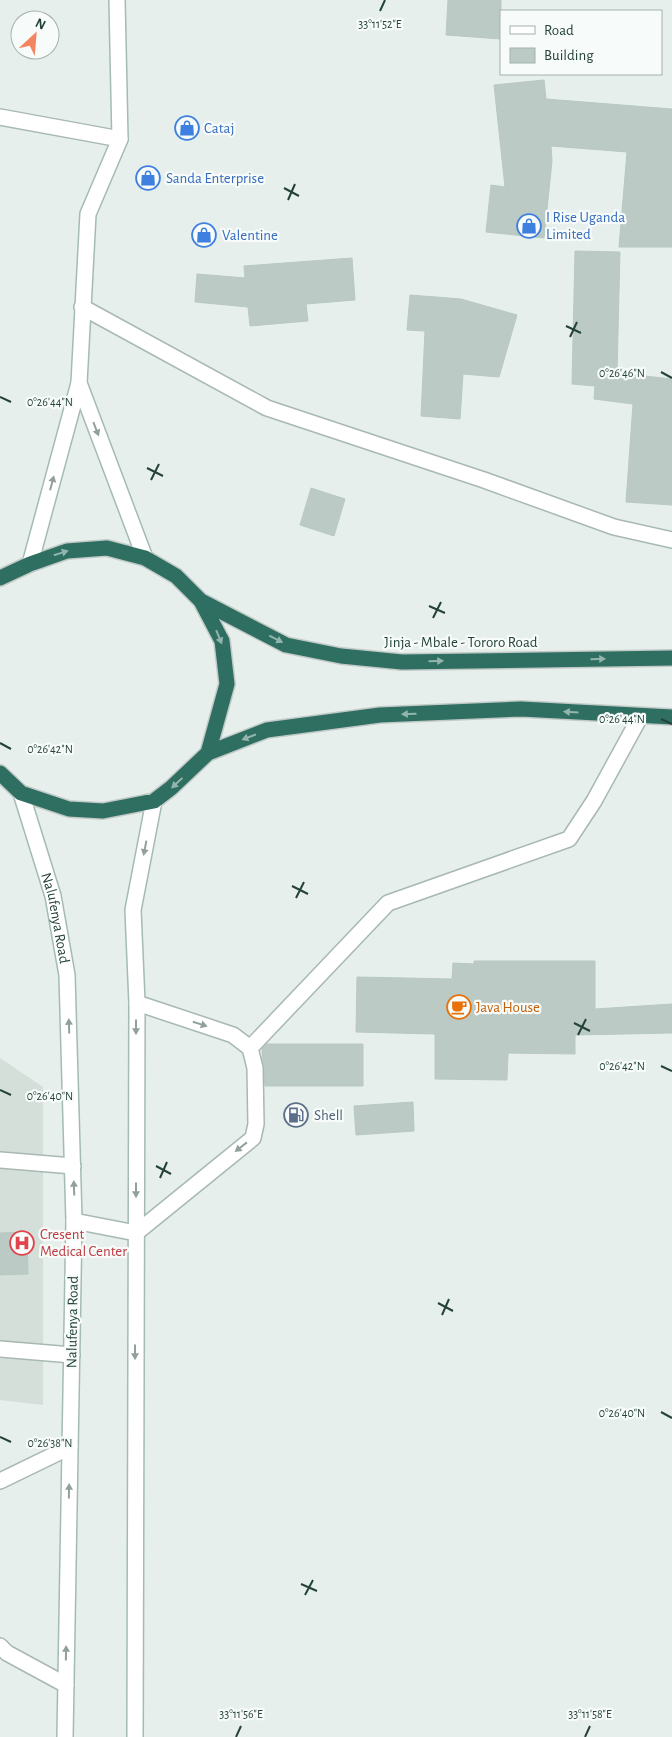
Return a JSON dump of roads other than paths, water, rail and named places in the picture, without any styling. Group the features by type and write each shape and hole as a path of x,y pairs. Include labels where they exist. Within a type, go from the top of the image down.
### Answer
{"highway":[{"path":"0,578 30,564 67,551 107,548 145,558 176,576 201,601 222,641 227,684 208,753"},
{"name":"Jinja - Mbale - Tororo Road","path":"201,601 286,645 341,656 402,662 672,658"},
{"path":"0,773 21,793 69,809 103,811 154,800 171,788 208,753 267,730 380,715 521,709 640,717 672,717"}],"street":[{"path":"30,564 79,383 88,214 120,139 117,0"},
{"path":"0,117 120,139"},
{"path":"82,307 266,408 484,480 614,527 672,540"},
{"path":"79,383 145,558"},
{"path":"250,1048 388,903 569,839 594,801 640,717"},
{"name":"Nalufenya Road","path":"21,793 53,896 67,976 74,1221 65,1737"},
{"path":"135,1737 136,1003 133,910 154,800"},
{"path":"136,1003 232,1034 250,1048 255,1068 256,1124 253,1138 136,1233"},
{"path":"0,1160 73,1166"},
{"path":"74,1221 136,1233"},
{"path":"0,1349 72,1355"},
{"path":"0,1481 70,1447"},
{"path":"0,1646 7,1653 66,1684"}],"place":[{"name":"Cataj","path":"187,128"},
{"name":"Sanda Enterprise","path":"148,178"},
{"name":"I Rise Uganda Limited","path":"529,226"},
{"name":"Valentine","path":"204,235"},
{"name":"Java House","path":"459,1007"},
{"name":"Shell","path":"296,1115"},
{"name":"Cresent Medical Center","path":"22,1243"}]}
